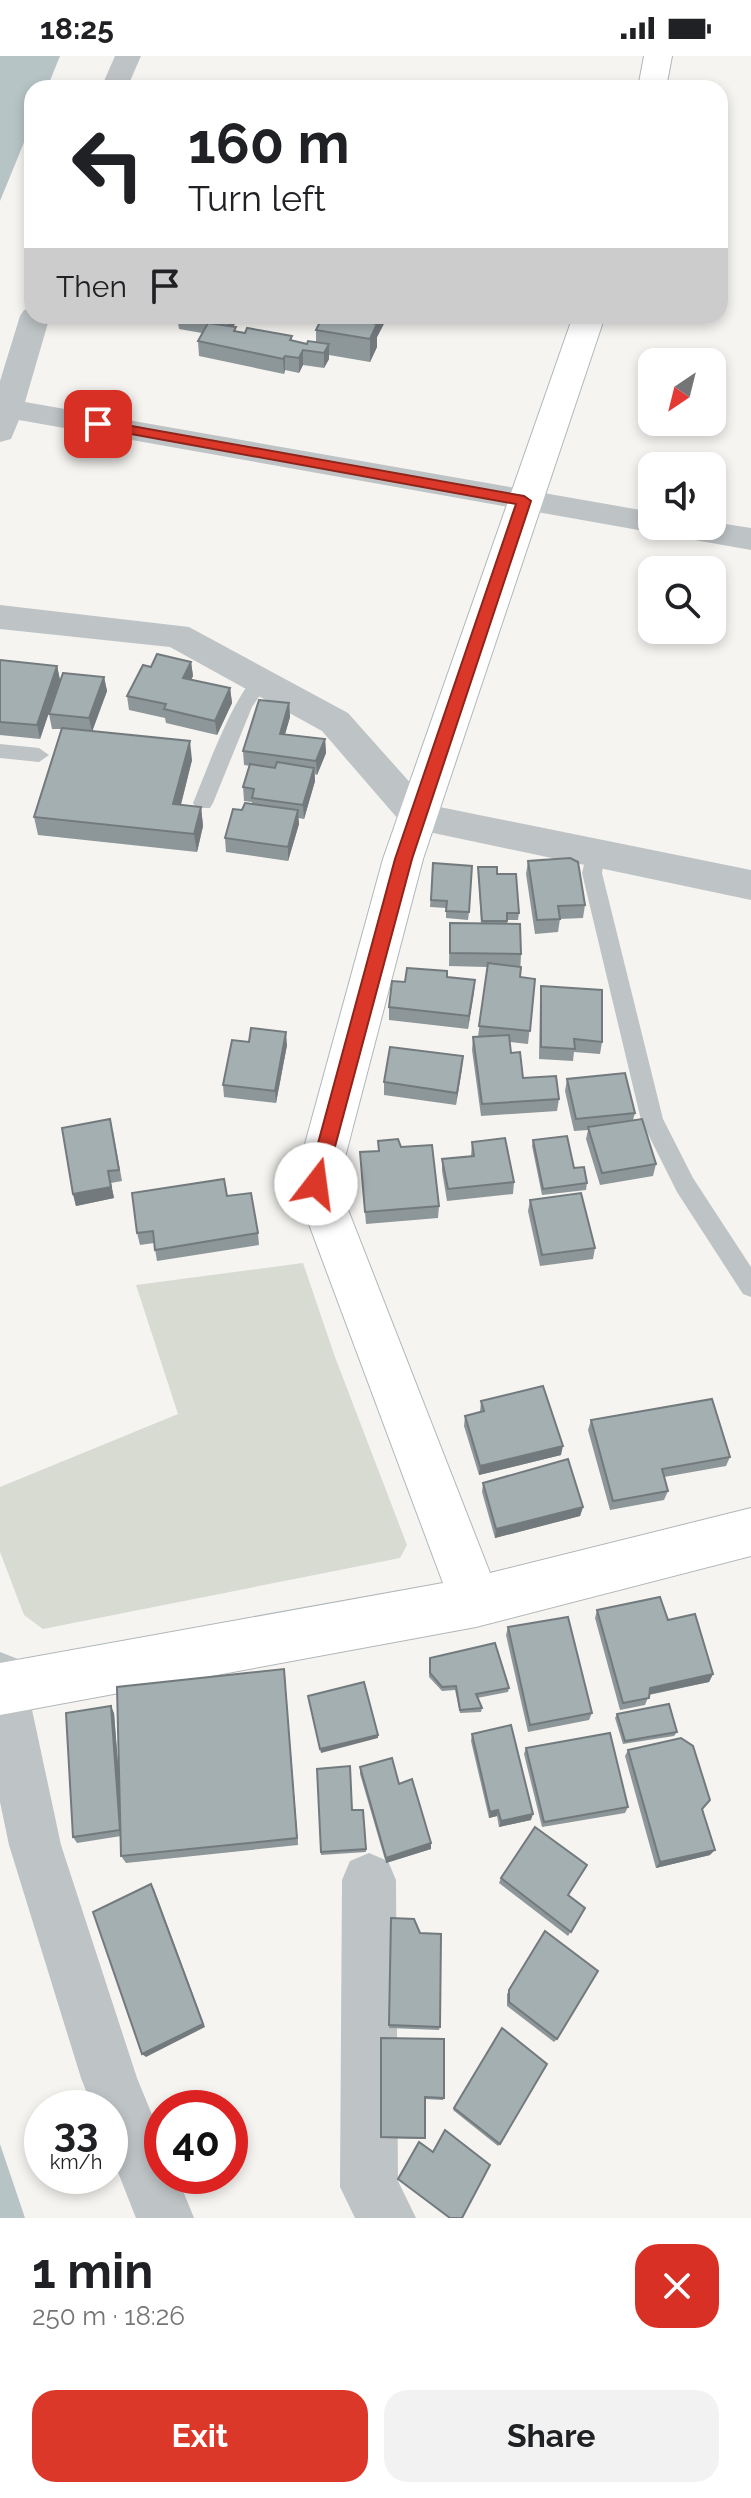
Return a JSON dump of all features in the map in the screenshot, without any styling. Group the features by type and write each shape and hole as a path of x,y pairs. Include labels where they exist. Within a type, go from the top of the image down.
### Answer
{"street":[{"path":"118,80 128,56"},
{"path":"654,80 658,56"},
{"path":"33,324 3,420 638,521"},
{"path":"476,1602 316,1184 403,859 586,324"},
{"path":"726,535 751,539"},
{"path":"0,617 177,636 335,722 418,817 751,885"},
{"path":"165,2218 109,2078 35,1845 1,1685 476,1602 751,1532"},
{"path":"369,1880 369,2187 387,2218"}],"lane":[{"path":"203,803 244,705 261,681"},
{"path":"0,751 39,755"},
{"path":"595,853 592,873 652,1120 685,1185 751,1287"}],"shaded area":[{"path":"0,56 60,56 50,80 24,80 24,142 0,201"},
{"path":"303,1263 335,1357 407,1545 400,1558 43,1629 24,1615 0,1552 0,1487 178,1414 136,1285"},
{"path":"0,2144 23,2212 25,2218 0,2218"}],"building":[{"path":"207,324 215,324 236,327 234,331 245,333 247,328 292,336 290,340 307,344 308,341 329,344 324,353 303,350 299,358 285,356 283,359 198,341"},
{"path":"319,324 377,324 370,339 316,330"},
{"path":"157,654 191,662 183,678 230,688 215,721 164,709 166,704 127,696 143,665 151,667"},
{"path":"0,660 57,666 37,725 0,722"},
{"path":"63,673 104,677 89,718 49,714"},
{"path":"259,700 289,703 280,734 325,739 316,761 243,751"},
{"path":"62,728 190,741 173,804 201,807 194,834 34,817"},
{"path":"277,762 314,768 303,805 252,798 254,789 243,787 250,764 275,768"},
{"path":"245,803 298,810 288,847 225,838 233,809 242,810"},
{"path":"570,858 578,862 585,905 558,906 560,919 537,920 528,861"},
{"path":"433,863 472,866 469,912 446,911 447,901 431,900"},
{"path":"478,867 497,867 497,874 516,874 519,913 507,913 507,921 482,921"},
{"path":"450,923 520,924 521,954 450,953"},
{"path":"488,963 521,967 520,977 535,979 530,1031 479,1026"},
{"path":"407,968 447,971 447,977 475,980 469,1016 389,1007 392,981 405,982"},
{"path":"541,986 602,990 602,1042 574,1039 575,1049 541,1047"},
{"path":"251,1028 286,1032 275,1091 223,1085 232,1040 249,1042"},
{"path":"509,1035 511,1053 520,1052 523,1078 556,1076 559,1099 482,1104 473,1037"},
{"path":"390,1047 463,1056 457,1093 384,1082"},
{"path":"625,1073 635,1113 576,1119 567,1079"},
{"path":"110,1119 119,1170 108,1171 111,1187 73,1194 62,1128"},
{"path":"642,1119 656,1164 602,1173 588,1127"},
{"path":"567,1136 574,1168 584,1167 587,1183 543,1189 533,1140"},
{"path":"505,1138 514,1182 448,1189 442,1159 474,1156 472,1142"},
{"path":"398,1139 401,1147 432,1145 439,1206 365,1212 360,1152 379,1151 378,1141"},
{"path":"224,1179 227,1196 251,1193 258,1233 155,1250 153,1231 137,1233 132,1193"},
{"path":"581,1193 595,1248 542,1255 530,1200"},
{"path":"543,1386 563,1446 480,1466 465,1416 484,1411 481,1401"},
{"path":"712,1399 730,1457 662,1469 668,1491 613,1501 591,1420"},
{"path":"568,1459 583,1507 496,1529 483,1483"},
{"path":"660,1597 668,1620 695,1614 713,1674 650,1688 649,1698 623,1703 597,1610"},
{"path":"568,1617 592,1713 530,1725 508,1627"},
{"path":"495,1643 509,1688 476,1694 482,1708 460,1710 456,1686 442,1687 430,1673 430,1658"},
{"path":"284,1669 297,1838 121,1856 117,1687"},
{"path":"364,1682 378,1735 320,1749 308,1696"},
{"path":"669,1704 677,1732 625,1741 617,1714"},
{"path":"111,1706 120,1830 73,1837 66,1713"},
{"path":"511,1725 533,1814 501,1821 498,1810 490,1812 472,1734"},
{"path":"610,1733 628,1807 544,1822 526,1748"},
{"path":"681,1738 693,1746 710,1800 702,1809 715,1850 660,1862 628,1750"},
{"path":"392,1758 399,1784 412,1779 431,1843 386,1858 360,1767"},
{"path":"350,1766 352,1810 363,1810 366,1849 321,1852 317,1769"},
{"path":"535,1827 587,1865 568,1895 585,1908 571,1932 501,1878"},
{"path":"151,1884 203,2024 142,2054 93,1912"},
{"path":"391,1918 414,1919 420,1933 441,1934 440,2027 389,2025"},
{"path":"545,1931 598,1971 557,2039 509,2002 509,1990"},
{"path":"502,2028 547,2064 500,2144 454,2108"},
{"path":"381,2038 444,2039 444,2098 425,2097 425,2138 381,2137"},
{"path":"445,2130 490,2165 462,2218 450,2218 398,2179 419,2142 433,2152"}],"route":[{"path":"98,424 524,501 403,859 316,1184"}]}
